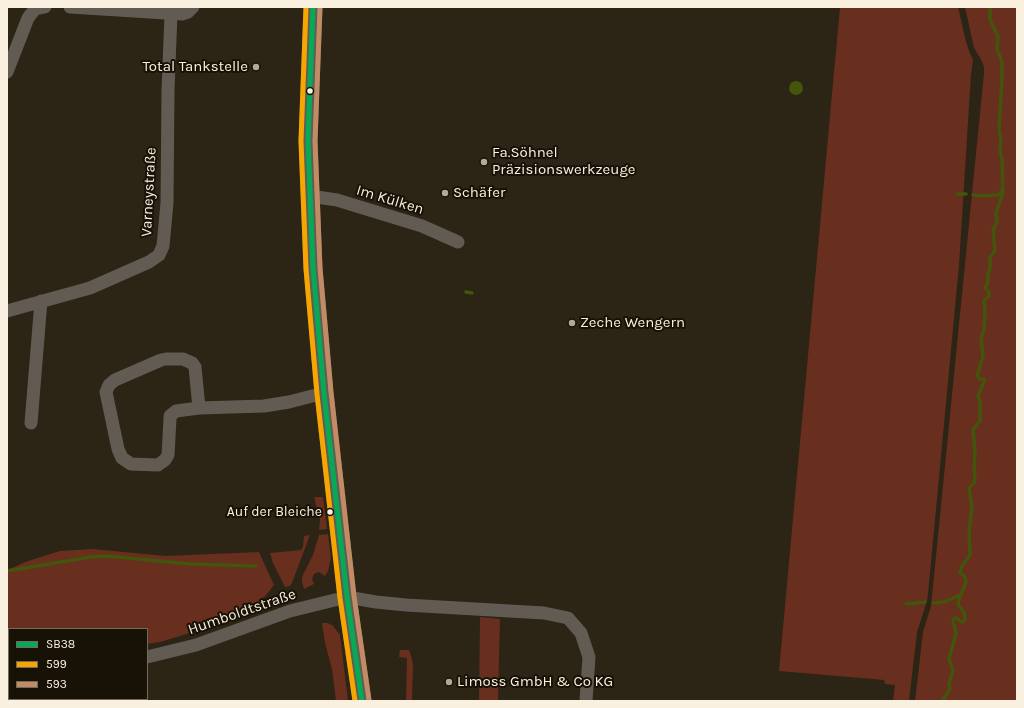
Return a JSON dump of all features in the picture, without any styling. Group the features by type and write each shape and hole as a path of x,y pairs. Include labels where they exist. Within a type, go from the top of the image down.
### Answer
{"main road":[{"path":"313,7 308,141 313,268 324,393 347,597 362,701"}],"street":[{"path":"70,7 171,14 182,14 188,12 193,7"},
{"path":"7,72 28,18 40,8"},
{"name":"Varneystraße","path":"7,310 42,302 99,284 157,258 161,251 164,240 167,203 168,90 171,14"},
{"name":"Im Külken","path":"310,196 337,200 422,226 458,242"},
{"path":"31,423 42,302"},
{"path":"199,408 196,367 192,363 183,359 161,360 114,380 109,385 106,392 118,449 122,458 131,464 161,463 169,453 170,416 180,410 264,406 289,402 324,393"},
{"path":"347,597 406,605 544,613 568,618 580,633 589,657 586,701"},
{"name":"Humboldtstraße","path":"148,657 196,645 290,611 347,597"}],"shaded area":[{"path":"840,7 958,7 965,38 973,60 959,265 928,594 917,632 909,701 893,701 895,685 885,684 884,680 779,671"},
{"path":"965,7 1017,7 1017,701 915,701 923,632 931,606 984,73 982,61 974,48"},
{"path":"793,81 799,81 803,85 803,91 799,95 793,95 789,91 789,85"},
{"path":"314,497 323,497 327,529 319,530 320,520"},
{"path":"328,534 331,558 328,571 325,576 319,572 314,574 312,579 314,584 304,589 302,577 313,555 319,535"},
{"path":"310,535 292,583 290,586 285,587 273,563 270,553 301,550 303,547 304,536"},
{"path":"92,549 166,556 259,552 274,585 259,604 259,608 226,622 160,642 148,644 148,628 8,628 8,631 7,570 28,561 60,551"},
{"path":"480,617 500,619 498,701 479,701"},
{"path":"322,623 328,623 333,626 340,635 348,701 336,701 332,669 325,643"},
{"path":"400,650 409,650 412,659 412,701 406,701 407,658 399,657"}],"waterway":[{"path":"944,701 943,700 950,689 949,683 953,671 949,659 956,633 953,620 957,618 961,622 964,621 965,618 964,613 958,604 966,582 965,577 960,572 962,566 970,555 969,533 972,507 969,488 974,483 975,477 973,430 980,421 980,401 978,396 984,382 984,379 980,379 977,376 983,356 981,338 984,330 984,300 989,296 989,292 985,288 988,282 990,257 995,251 993,230 997,222 996,213 1003,193 1002,159 1000,150 1001,141 999,129 1002,62 997,49 998,37 990,19 990,7"},
{"path":"973,195 998,195 1002,190"},
{"path":"957,194 966,194"},
{"path":"466,292 472,293"},
{"path":"7,571 91,557 107,556 190,564 256,566"},
{"path":"933,603 944,602 960,595"},
{"path":"906,604 925,602"}],"transit line":[{"name":"599","path":"306,7 301,141 306,269 317,394 340,598 355,701"},
{"name":"SB38","path":"313,7 308,141 313,268 324,393 347,597 362,701"},
{"name":"593","path":"320,7 315,141 320,268 331,392 354,596 369,700"}],"place":[{"name":"Total Tankstelle","path":"256,67"},
{"name":"Fa.Söhnel Präzisionswerkzeuge","path":"484,162"},
{"name":"Schäfer","path":"445,193"},
{"name":"Zeche Wengern","path":"572,323"},
{"name":"Auf der Bleiche","path":"330,512"},
{"name":"Limoss GmbH & Co KG","path":"449,682"}]}
